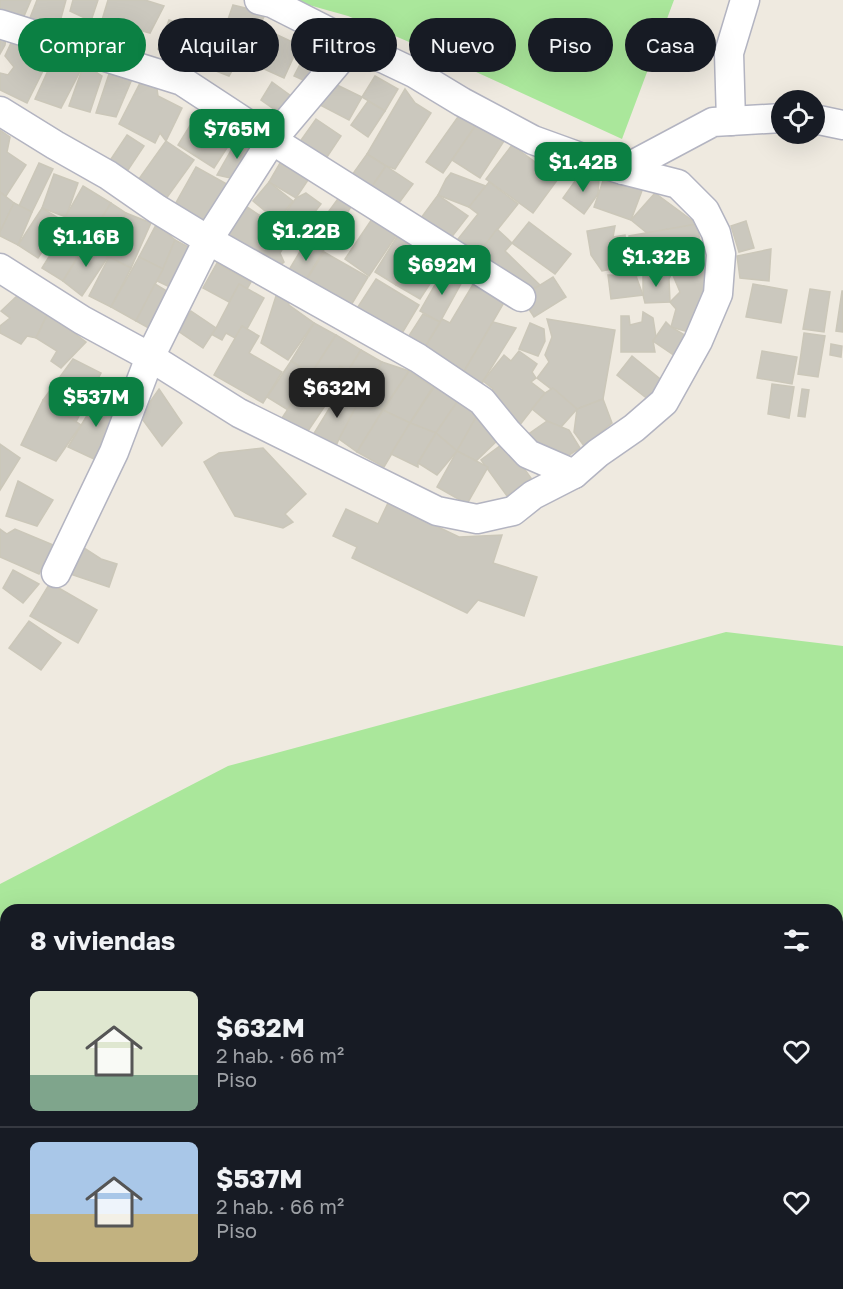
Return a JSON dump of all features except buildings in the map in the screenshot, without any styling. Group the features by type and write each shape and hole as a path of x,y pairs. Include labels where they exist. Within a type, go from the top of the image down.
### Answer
{"street":[{"path":"259,0 272,3 301,18"},
{"path":"731,121 729,53 745,0"},
{"path":"0,24 182,81 521,297"},
{"path":"0,268 81,320 150,357 239,413 437,511 477,519 513,511 533,495 574,474 597,453 634,428 664,402 698,340 718,294 721,254 716,233 705,211 678,184 580,157 533,140 397,65"},
{"path":"56,573 114,452 150,357 208,240 272,140 329,72"},
{"path":"0,111 108,174 157,209 208,240 418,358 482,400 508,434 528,454 574,474"},
{"path":"623,170 713,122 771,119"},
{"path":"825,121 843,125"}],"green space":[{"path":"291,0 674,0 667,18 625,18 625,72 647,72 622,139 476,72 516,72 516,18 409,18 409,42 397,37 397,18 353,18"},
{"path":"726,632 843,646 843,904 0,904 0,884 228,766"}]}
